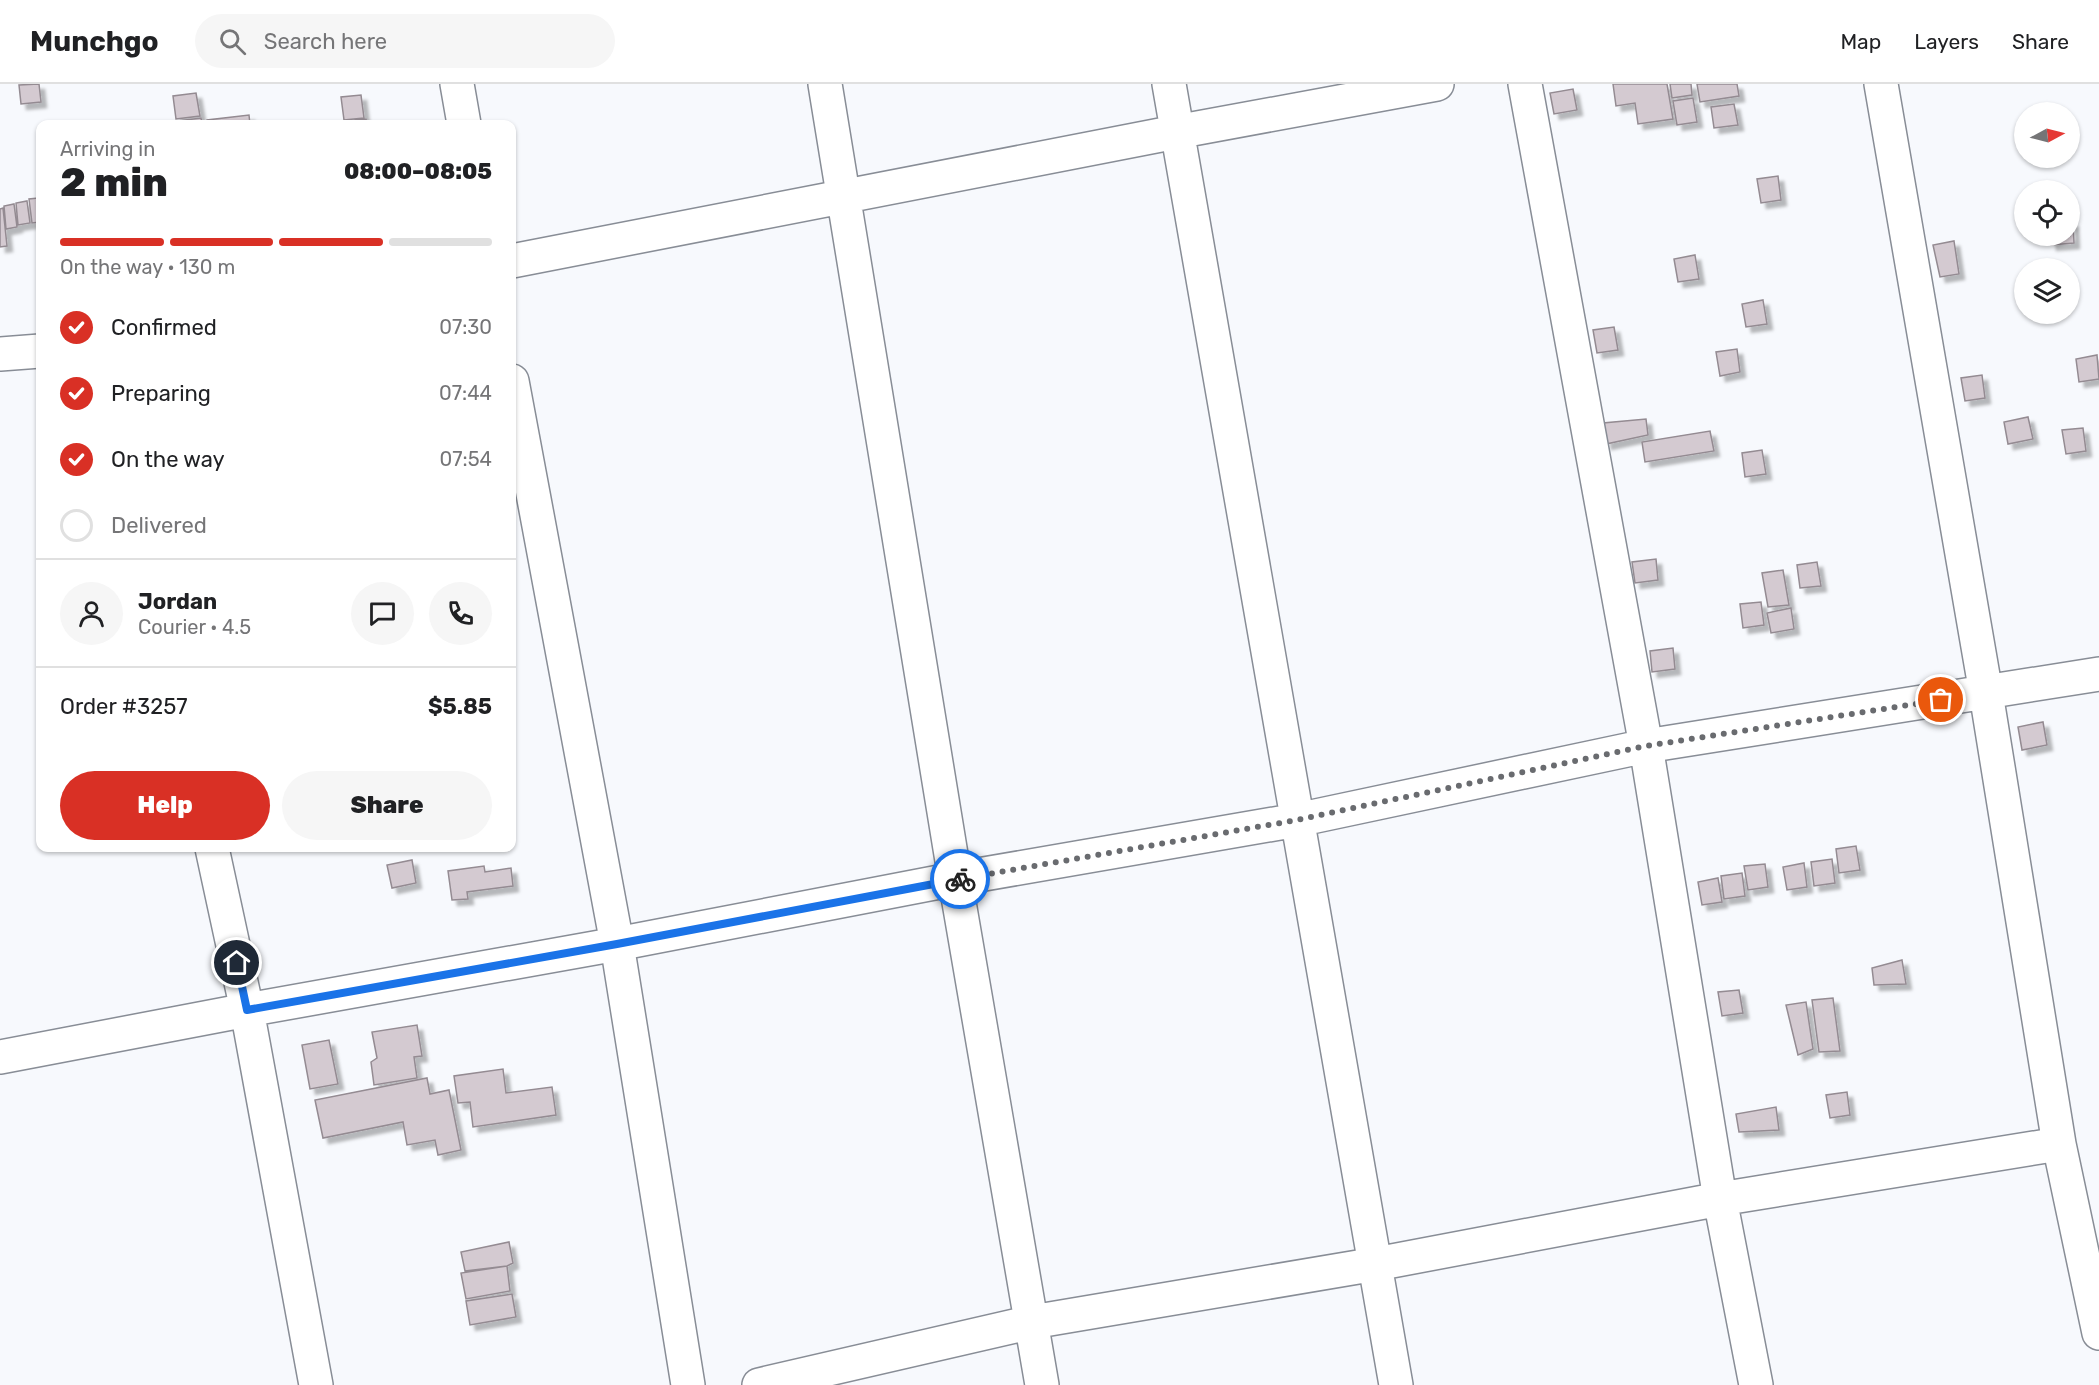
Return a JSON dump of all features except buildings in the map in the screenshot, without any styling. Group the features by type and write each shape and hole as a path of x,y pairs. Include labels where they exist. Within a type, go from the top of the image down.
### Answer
{"street":[{"path":"457,84 463,120"},
{"path":"825,84 955,879 1042,1385"},
{"path":"1168,84 1396,1385"},
{"path":"1525,84 1646,746 1719,1199 1756,1385"},
{"path":"1881,84 1986,693 2059,1144 2099,1333"},
{"path":"516,260 1425,85"},
{"path":"0,354 36,351"},
{"path":"516,402 617,944 688,1385"},
{"path":"0,1057 617,944 955,879 1297,820 1646,746 2099,674"},
{"path":"213,852 247,1010 316,1385"},
{"path":"759,1385 1032,1322 1376,1264 1719,1199 2059,1144"}],"way so far":[{"path":"960,879 1297,820 1646,746 1941,700"}],"route":[{"path":"237,963 247,1010 617,944 960,879"}]}
